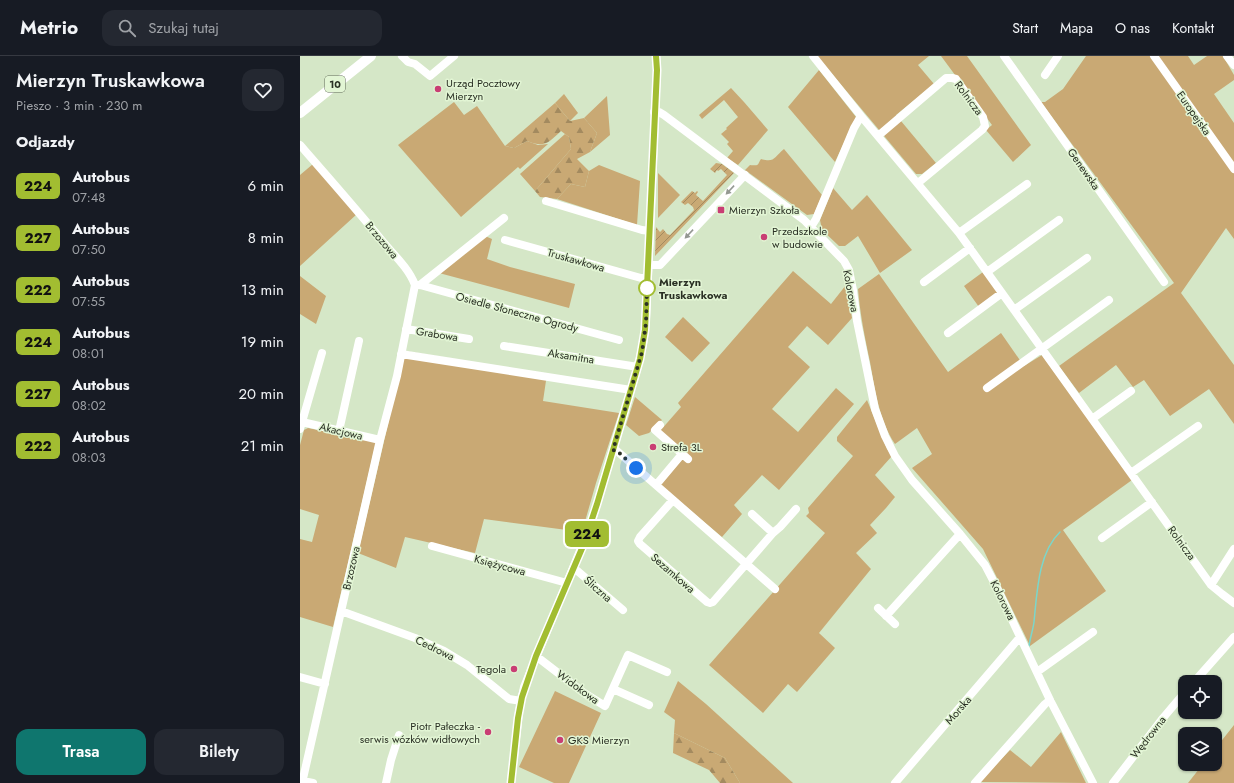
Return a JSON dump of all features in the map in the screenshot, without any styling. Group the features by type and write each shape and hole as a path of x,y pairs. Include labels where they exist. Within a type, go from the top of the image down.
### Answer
{"main road":[{"name":"10","path":"300,113 371,56"}],"street":[{"path":"402,56 408,62 415,64 430,76 454,56"},
{"path":"511,783 521,701 526,681 574,568 592,520 638,367 645,330 657,70 656,56"},
{"name":"Rolnicza","path":"813,56 959,233 1211,584 1234,603"},
{"name":"Genewska","path":"1004,56 1164,282"},
{"path":"1044,75 1058,56"},
{"name":"Europejska","path":"1154,56 1234,169"},
{"path":"1227,56 1234,65"},
{"name":"Rolnicza","path":"878,136 946,78 956,79 983,117 985,126 918,183"},
{"name":"Kolorowa","path":"654,112 662,114 745,175 811,227 844,261 849,270 857,321 875,409 885,436 895,456 912,480 960,534 985,565 1050,700 1093,783"},
{"path":"811,227 816,219 854,128 861,116"},
{"name":"Brzozowa","path":"300,145 404,266 417,285 406,329 397,376 380,440 341,610 303,782"},
{"path":"648,265 660,265 745,175"},
{"path":"959,233 1027,184"},
{"path":"546,201 642,230 650,231"},
{"path":"417,285 504,218"},
{"path":"987,272 1059,220"},
{"name":"Truskawkowa","path":"505,240 640,278 648,278"},
{"path":"924,282 970,248"},
{"path":"1014,310 1087,258"},
{"name":"Osiedle Słoneczne Ogrody","path":"417,285 619,340"},
{"path":"948,333 1002,293"},
{"path":"987,388 1109,300"},
{"name":"Grabowa","path":"406,329 469,339"},
{"path":"339,431 359,342"},
{"name":"Aksamitna","path":"504,346 638,367"},
{"name":"Akacjowa","path":"322,353 301,426 339,431 380,440"},
{"path":"401,354 631,390"},
{"path":"1092,419 1131,391"},
{"path":"656,485 685,456 656,430 660,425"},
{"path":"1132,473 1198,426"},
{"path":"613,450 617,451 775,589"},
{"name":"Sezamkowa","path":"673,500 638,541 710,603 713,602 796,509"},
{"path":"1102,538 1152,502"},
{"path":"752,514 773,533"},
{"path":"886,616 960,534"},
{"name":"Księżycowa","path":"432,546 567,584"},
{"path":"1211,584 1234,549"},
{"name":"Śliczna","path":"574,568 623,610"},
{"path":"878,608 895,624"},
{"name":"Cedrowa","path":"341,610 415,638 444,651 467,665 509,699 521,701"},
{"path":"1037,672 1093,632"},
{"name":"Morska","path":"895,783 1020,637"},
{"path":"1200,675 1234,637"},
{"name":"Widokowa","path":"536,656 584,693 605,706 628,655 667,672"},
{"path":"300,677 325,684"},
{"name":"Widokowa","path":"613,689 649,705"},
{"path":"975,783 1050,700"},
{"name":"Wędrowna","path":"1113,783 1162,718 1178,700"},
{"path":"386,783 398,736"},
{"path":"303,782 313,783"}],"green space":[{"path":"817,56 929,56 918,65 934,84 896,115 936,163 922,174 916,174"},
{"path":"941,56 967,56 1031,145 1013,162 986,130 992,125"},
{"path":"1086,56 1188,56 1194,65 1207,56 1223,56 1234,75 1234,80 1214,94 1234,123 1234,239 1226,228 1181,293 1234,365 1234,424 1209,389 1170,416 1144,380 1133,387 1116,365 1079,393 1059,366 1174,283 1041,102 1045,102 1063,89"},
{"path":"819,70 856,117 835,162 788,107"},
{"path":"731,88 768,130 738,165 727,158 733,151 727,144 729,142 721,134 738,117 724,100 702,119 699,115"},
{"path":"564,94 578,113 570,121 555,103"},
{"path":"607,96 610,135 590,152 597,133 584,118"},
{"path":"454,102 464,115 477,106 505,146 514,148 527,141 538,145 548,144 520,169 518,167 461,217 398,145"},
{"path":"555,103 570,121 584,118 597,133 590,152 577,159 589,171 585,187 571,184 557,199 540,197 535,191 571,149 569,137 561,131 553,139 546,143 538,144 527,141 514,148 505,146"},
{"path":"565,134 569,137 571,149 535,191 520,174"},
{"path":"784,149 822,195 814,214 807,215 745,170 750,165 758,165 761,159 772,160"},
{"path":"716,163 722,164 734,173 655,256 656,227 660,232 663,229 670,235 694,210 688,203 685,205 681,202 692,191 695,193 697,191 698,192 696,195 703,201 727,175 721,169 718,171 717,170 715,173 710,169"},
{"path":"313,164 357,214 300,266 300,175"},
{"path":"599,165 640,181 637,225 557,199 571,184 585,187 589,171"},
{"path":"658,173 680,195 658,218"},
{"path":"833,188 852,210 867,195 912,250 880,273 858,236 845,246 839,246 822,230 820,220"},
{"path":"485,236 492,239 487,259 510,267 575,284 569,308 439,273"},
{"path":"793,271 831,304 846,285 852,318 828,345 807,326 788,347 810,367 772,409 798,432 836,388 854,404 779,490 762,475 734,505 742,514 722,537 660,485 687,454 660,431 681,407 678,403"},
{"path":"983,272 998,293 979,307 964,286"},
{"path":"879,274 948,372 1001,333 1024,366 1042,355 1132,480 1063,530 1106,591 1030,646 983,549 912,468 932,454 917,428 895,444 885,425 878,404 863,326 858,289"},
{"path":"300,276 326,296 316,324 300,314"},
{"path":"683,317 710,343 692,362 665,337"},
{"path":"405,351 547,374 543,401 619,413 582,532 484,519 475,553 405,537 396,568 358,553"},
{"path":"635,397 662,420 649,433 639,436 626,425"},
{"path":"867,400 887,449 892,456 875,475 895,497 870,525 877,533 856,553 871,569 819,633 835,648 797,692 788,684 763,713 709,665 825,533 806,516 809,513 808,508 853,456 837,441 837,437"},
{"path":"308,428 376,442 333,627 300,617 300,539 312,542 319,515 300,509 300,445 304,430"},
{"path":"678,681 706,704 793,783 740,783 725,758 674,733 675,720 664,712"},
{"name":"GKS Mierzyn","path":"555,691 601,713 569,783 554,783 519,767"},
{"path":"1234,725 1234,783 1188,783 1197,771 1222,771 1222,740"},
{"path":"1061,732 1086,783 979,782 1010,750 1031,767"},
{"path":"674,733 725,758 740,783 720,783 709,770 673,753"}],"waterway":[{"path":"1029,646 1043,562 1047,551 1060,532"}],"bus line":[{"name":"224","path":"511,783 518,718 526,681 588,533 635,378 643,345 646,323 657,70 656,56"}],"place":[{"name":"Urząd Pocztowy Mierzyn","path":"438,89"},
{"name":"Mierzyn Szkoła","path":"721,210"},
{"name":"Przedszkole w budowie","path":"764,237"},
{"name":"Mierzyn Truskawkowa","path":"647,288"},
{"name":"Strefa 3L","path":"653,447"},
{"name":"Tegola","path":"514,669"},
{"name":"Piotr Pałeczka - serwis wózków widłowych","path":"488,732"},
{"name":"GKS Mierzyn","path":"560,740"}],"route":[{"path":"636,468 617,451 613,450 642,352 646,323 647,288"}]}
